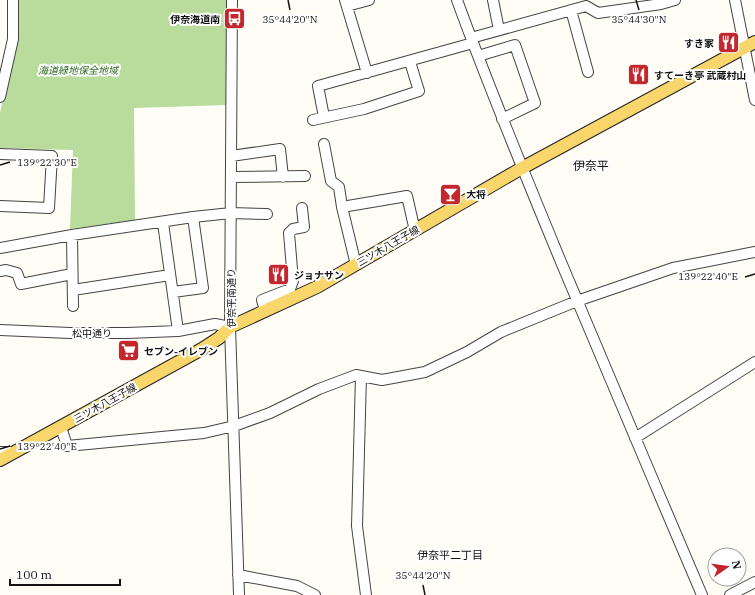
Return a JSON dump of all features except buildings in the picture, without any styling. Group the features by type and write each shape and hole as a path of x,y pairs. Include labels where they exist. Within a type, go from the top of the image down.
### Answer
{"main road":[{"name":"三ツ木八王子線","path":"0,460 202,349 219,338 230,327 317,287 522,168 750,45"}],"street":[{"path":"0,97 17,38 13,0"},
{"name":"伊奈平南通り","path":"232,0 230,327 239,595"},
{"path":"367,72 346,3 369,0"},
{"path":"457,0 522,168 702,595"},
{"path":"493,0 499,30"},
{"path":"324,117 318,86 410,62 472,41 499,30 586,6 598,13 661,4 676,0"},
{"path":"735,0 750,45 755,100"},
{"path":"571,10 588,72"},
{"path":"478,56 515,45 535,103 502,119"},
{"path":"313,120 364,109 419,91 410,62"},
{"path":"324,144 331,181 339,187 342,207 356,265"},
{"path":"230,156 280,149 283,177"},
{"path":"0,154 52,156 49,208 0,206"},
{"path":"231,177 305,176"},
{"path":"342,207 407,196 415,231"},
{"path":"265,310 262,300 290,289 293,281 289,233 292,229 304,227 302,208"},
{"path":"0,248 72,235 163,223 193,217 231,213 268,214"},
{"path":"172,292 203,288 193,217"},
{"path":"163,223 178,331"},
{"path":"72,235 73,306"},
{"path":"62,427 67,446 204,433 234,426 270,413 327,386 356,375 382,380 425,372 467,352 501,332 577,301 673,268 755,252"},
{"path":"0,271 6,270 17,273 21,284 72,274"},
{"path":"72,290 170,275"},
{"name":"松中通り","path":"0,330 70,333 127,333 178,331 215,324 230,327"},
{"path":"635,438 755,362"},
{"path":"361,376 357,526 366,595"},
{"path":"0,452 16,452"},
{"path":"238,575 297,586 315,595"},
{"path":"730,595 755,582"}],"green space":[{"name":"海道緑地保全地域","path":"15,0 229,0 227,105 134,108 135,220 70,229 73,150 0,148 0,113 13,53"}],"place":[{"name":"伊奈海道南","path":"235,19"},
{"name":"すき家","path":"729,43"},
{"name":"すてーき亭 武蔵村山","path":"639,75"},
{"name":"大将","path":"451,194"},
{"name":"ジョナサン","path":"279,275"},
{"name":"セブン-イレブン","path":"128,351"}],"district":[{"name":"伊奈平","path":"591,165"},
{"name":"伊奈平二丁目","path":"450,555"}]}
